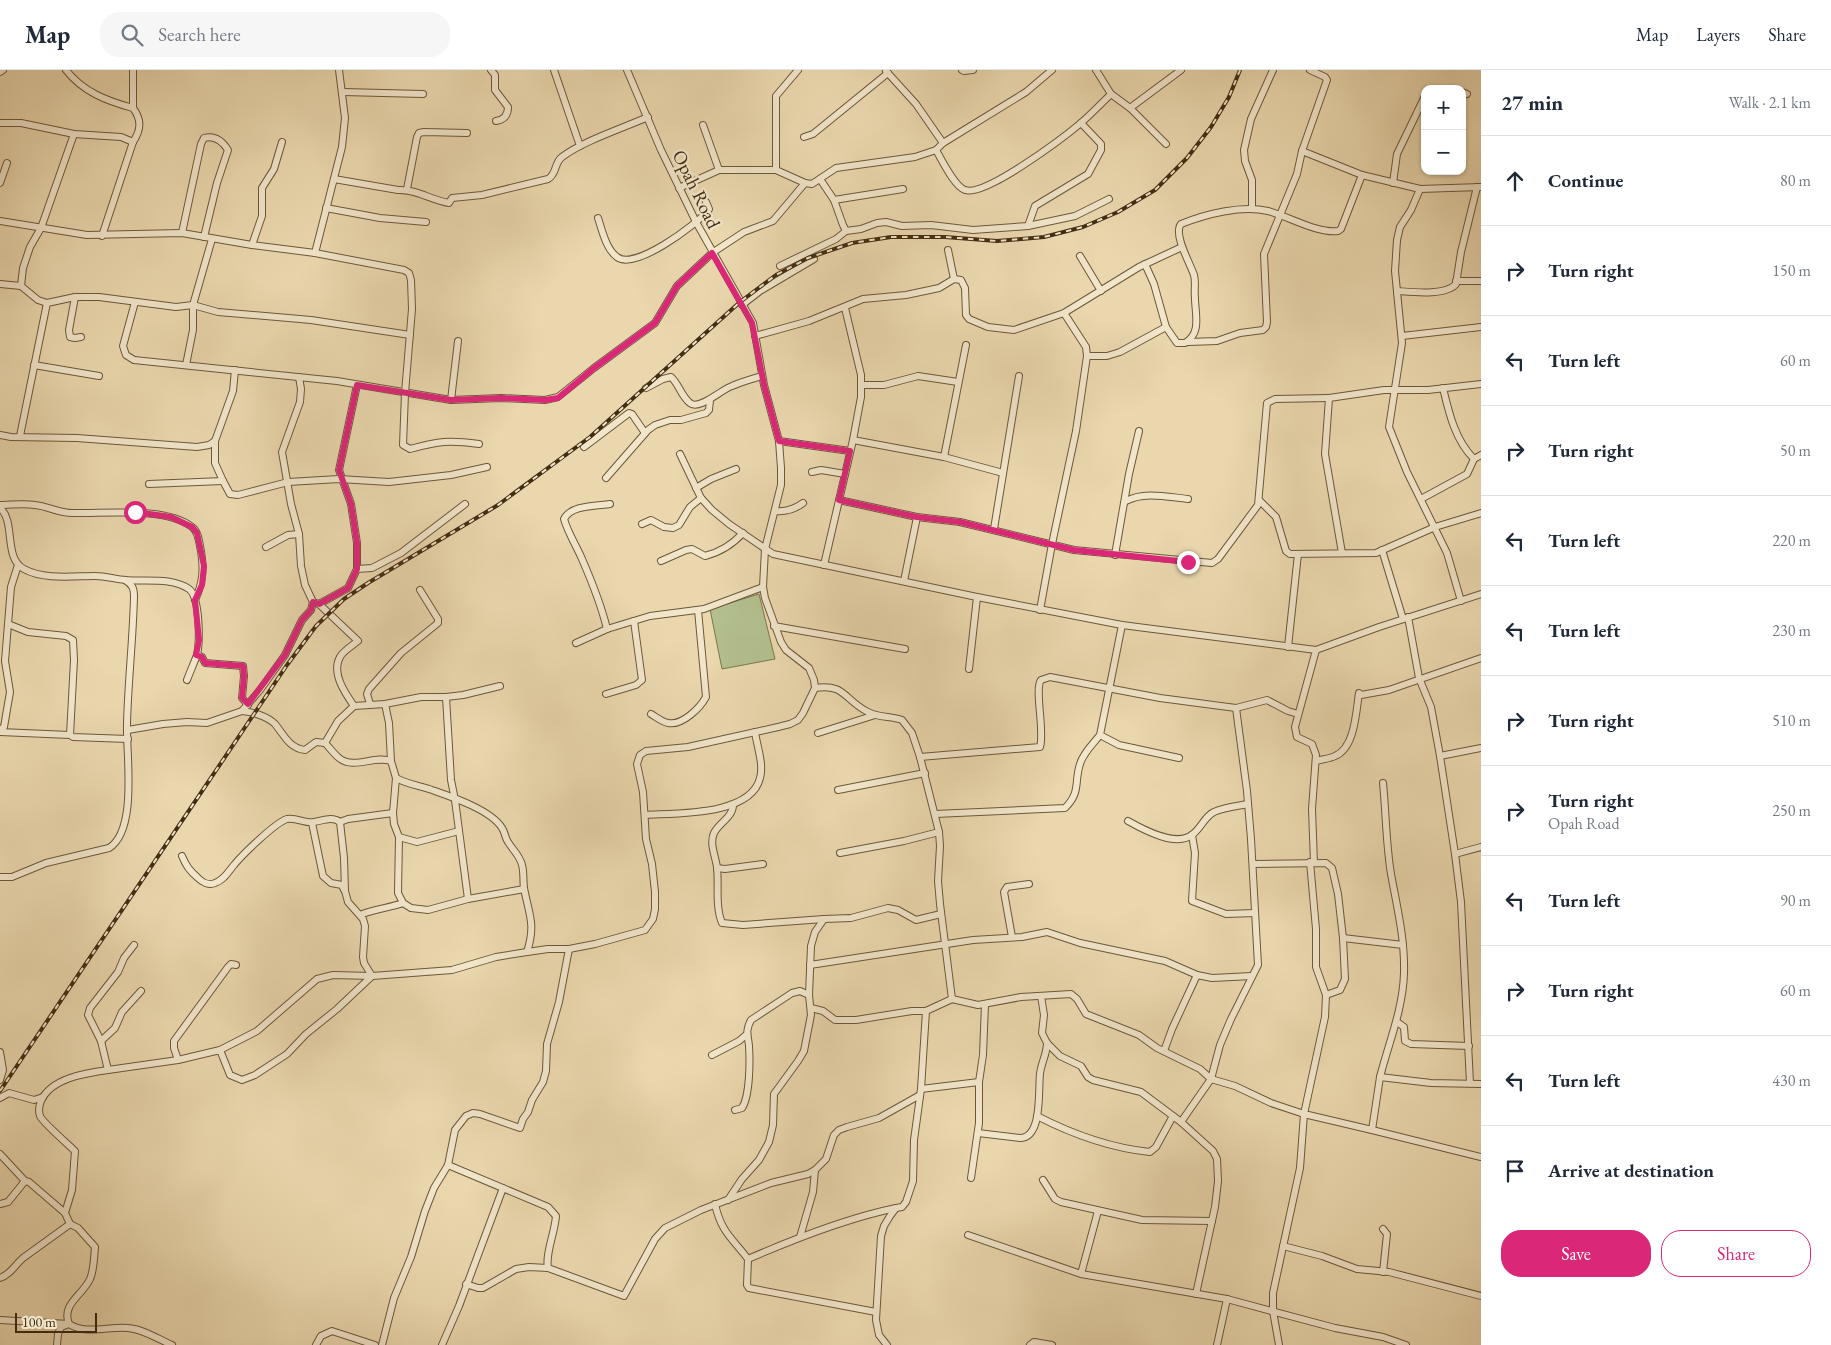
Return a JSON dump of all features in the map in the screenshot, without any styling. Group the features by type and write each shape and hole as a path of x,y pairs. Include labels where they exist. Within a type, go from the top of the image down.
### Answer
{"street":[{"path":"66,70 73,79 89,92 133,108"},
{"path":"102,236 133,142 140,132 137,114 133,108 133,70"},
{"path":"315,253 342,147 345,118 339,70"},
{"path":"491,70 495,75 495,90 508,107 506,116 502,120 496,121"},
{"path":"554,70 580,146"},
{"name":"Opah Road","path":"627,70 679,188 712,253 752,323 762,376 779,441 782,468 781,485 765,549 763,587 774,626 786,650 809,668 813,674 814,688"},
{"path":"776,170 776,96 798,70"},
{"path":"962,70 973,70"},
{"path":"679,188 719,170 776,170 805,183 812,184 836,168 916,157 936,150 943,143 1020,96 1052,70"},
{"path":"1096,70 1111,94 1130,108 1166,144"},
{"path":"1252,209 1252,180 1245,161 1244,150 1254,112 1273,70"},
{"path":"1145,264 1156,290 1166,327 1177,343 1217,342 1240,333 1263,330 1266,327 1264,254 1297,174 1302,151 1327,80 1325,76 1310,70"},
{"path":"804,137 813,134 887,71 916,104 943,143"},
{"path":"1130,108 1177,71"},
{"path":"343,92 423,94"},
{"path":"936,150 958,186 965,190 973,190 997,181 1080,123 1111,94"},
{"path":"1393,183 1398,154 1421,105"},
{"path":"334,179 398,190 407,189 449,203 452,198 482,195 552,177 561,157 580,146 648,117"},
{"path":"0,123 21,123 74,134 121,137 133,142"},
{"path":"1028,226 1035,206 1088,174 1101,150 1101,144 1080,123"},
{"path":"703,125 719,170"},
{"path":"407,189 419,133 467,133"},
{"path":"21,286 23,268 30,247 40,228 74,134"},
{"path":"182,234 201,144 204,138 216,138 228,150 217,183 204,237"},
{"path":"252,245 262,216 262,188 274,169 282,142"},
{"path":"1302,151 1362,175 1420,189 1479,187 1463,243 1453,288 1440,291 1397,291"},
{"path":"0,182 6,163"},
{"path":"1188,342 1195,332 1197,324 1194,300 1195,280 1182,247 1178,230 1181,224 1194,219 1252,209 1280,215 1313,227 1338,232 1341,229 1362,175"},
{"path":"820,179 834,200 846,231"},
{"path":"135,302 123,346 126,355 134,360 299,377 451,400 501,398 545,400 558,398 594,368 655,323 677,286 712,253 744,232 773,221 805,183"},
{"path":"834,200 903,189"},
{"path":"1420,189 1411,210 1398,232 1395,264 1402,336 1401,353 1389,419 1390,433 1450,559 1461,601"},
{"path":"780,266 846,231 861,229 877,223 886,222 902,226 931,225 972,230 1028,226 1075,216 1109,199"},
{"path":"598,218 612,252 622,259 632,259 662,246 696,222 709,209 706,202"},
{"path":"326,208 380,218 426,222"},
{"path":"0,221 102,236 182,234 315,253 404,270 409,273 411,280 412,302 402,440 405,448 410,449 439,441 451,440 480,444"},
{"path":"186,365 193,330 193,305 212,239"},
{"path":"755,336 810,321 864,299 906,295 939,288 954,279 961,280 965,288 966,314 969,319 988,327 1014,330 1064,313 1145,264 1182,247"},
{"path":"948,250 954,279"},
{"path":"1080,256 1101,291"},
{"path":"742,305 760,291 814,259"},
{"path":"1456,281 1481,281"},
{"path":"0,284 21,286 38,300 46,303 74,297 100,297 176,307 193,305 218,312 311,320 410,335"},
{"path":"74,297 69,330 70,337 81,337"},
{"path":"20,436 46,303"},
{"path":"824,565 853,440 862,385 845,308"},
{"path":"1040,610 1076,431 1087,356 1086,347 1064,313"},
{"path":"1087,356 1114,355 1166,327"},
{"path":"1402,336 1481,327"},
{"path":"451,400 458,341"},
{"path":"944,457 966,345"},
{"path":"34,365 99,376"},
{"path":"235,370 234,391 216,441 216,464 222,481 230,494 238,495 288,482 343,479 389,482 451,475 488,467"},
{"path":"646,388 671,377 690,404 695,405 710,400 729,386 762,376"},
{"path":"862,385 884,385 918,376 958,382"},
{"path":"994,529 1019,376"},
{"path":"299,377 301,389 300,402 282,452 300,534 301,566 305,584 316,603 358,641 340,656 338,668 342,688 354,706"},
{"path":"839,500 917,517 960,522 994,529 1074,550 1212,563 1218,559 1255,510 1259,500 1267,403 1275,399 1329,398 1394,390 1481,384"},
{"path":"242,711 285,655 302,620 316,603 348,588 357,569 357,543 351,504 339,470 357,385"},
{"path":"1443,388 1455,431 1474,459"},
{"path":"1329,398 1325,454 1342,553"},
{"path":"606,478 645,433 655,425 706,413 709,410 710,400"},
{"path":"584,447 629,413 632,414 645,433"},
{"path":"1115,555 1129,474 1139,431"},
{"path":"0,435 196,447 208,445 216,441"},
{"path":"853,440 944,457 1004,473"},
{"path":"779,441 850,451"},
{"path":"680,454 701,498 729,524 778,556 1122,625 1316,650 1481,594"},
{"path":"1421,500 1467,474 1474,459 1481,455"},
{"path":"696,488 711,478 736,469"},
{"path":"812,472 821,470 845,474"},
{"path":"149,484 222,481"},
{"path":"1126,500 1145,495 1188,499"},
{"path":"642,524 652,520 664,527 673,528 679,525 690,507 701,498"},
{"path":"1259,500 1276,517 1286,551 1290,554 1369,553 1382,550 1435,527 1481,513"},
{"path":"775,511 798,507 803,503"},
{"path":"357,569 372,568 401,553 465,504"},
{"path":"607,629 599,598 591,584 564,519 567,515 581,507 610,504"},
{"path":"0,506 35,505 64,513 135,512 171,517 182,522 192,527 197,533 204,566 202,585 195,600"},
{"path":"0,506 7,519 14,556 18,564 25,570 70,577 97,576 125,580 174,582 190,590 195,600 199,640 188,680"},
{"path":"904,581 917,517"},
{"path":"661,561 692,549 705,556 716,554 731,545 743,533"},
{"path":"266,547 288,535 300,534"},
{"path":"1382,550 1406,618 1419,678 1431,707 1440,756 1461,902 1470,1083"},
{"path":"1288,647 1298,554"},
{"path":"0,731 4,727 7,718 10,692 6,661 8,624 11,587 18,564"},
{"path":"0,877 12,878 46,863 109,848 117,843 121,835 129,796 128,730 134,589 131,583 125,580"},
{"path":"576,643 607,629 656,616 698,610 763,587"},
{"path":"370,704 367,694 369,689 401,653 438,623 438,619 420,590"},
{"path":"969,669 977,597"},
{"path":"651,714 671,724 688,716 702,704 706,697 698,610"},
{"path":"606,694 636,685 642,680 634,621"},
{"path":"8,624 28,632 66,636 72,640 74,660 71,684 70,734"},
{"path":"935,814 1065,808 1075,797 1079,768 1083,756 1100,735 1111,688 1122,625"},
{"path":"774,626 905,649"},
{"path":"1279,1345 1273,1311 1273,1292 1300,1168 1304,1114 1325,1017 1326,994 1316,968 1316,921 1312,862 1312,809 1316,750 1312,744 1297,737 1295,728 1316,650"},
{"path":"196,655 202,657 205,663 243,666 242,698 248,704"},
{"path":"1316,761 1334,757 1344,749 1354,730 1359,693 1361,695 1388,690 1481,658"},
{"path":"920,757 1040,747 1041,718 1038,686 1040,680 1046,677 1176,700 1236,708 1267,700 1298,714"},
{"path":"325,742 338,721 354,706 385,704 421,697 463,695 500,686"},
{"path":"65,1213 72,1190 75,1151 40,1117 38,1108 43,1097 56,1083 79,1074 178,1060 218,1052 257,1031 317,979 333,975 372,976 452,970 496,957 548,949 569,949 645,930 650,925 655,909 656,892 646,840 643,792 637,764 640,755 646,751 688,747 790,724 798,720 809,702 814,688 832,686 866,712 902,720 912,733 925,773 939,832 938,881 952,999"},
{"path":"446,697 451,780 468,899"},
{"path":"385,704 389,723 391,762 396,778 393,813 394,824 399,837 398,893 403,903 411,908 428,910 468,899 524,889"},
{"path":"1181,1122 1211,1079 1220,1045 1258,966 1248,804 1236,708"},
{"path":"128,730 188,722 207,724 242,711 252,712 273,722 287,742 301,749 305,750 316,742 325,742"},
{"path":"818,733 875,715"},
{"path":"0,731 128,739"},
{"path":"645,815 693,812 733,805 750,796 760,780 761,773 755,732"},
{"path":"1100,735 1119,745 1178,758"},
{"path":"325,742 339,759 356,763 375,759 385,759 391,762"},
{"path":"1440,756 1481,748"},
{"path":"838,790 925,773"},
{"path":"396,778 469,804 494,819 503,828 508,843 517,853 523,866 524,889 532,927 527,952"},
{"path":"1372,1130 1380,1077 1390,1039 1397,1022 1404,972 1400,921 1391,873 1383,783"},
{"path":"1128,821 1153,833 1174,839 1192,835 1216,811 1248,804"},
{"path":"733,805 732,812 718,827 713,836 722,923 743,925 851,918 888,908 898,910 916,920 941,914"},
{"path":"182,856 186,867 200,881 208,884 215,883 225,877 235,863 275,826 288,819 312,823 323,820 337,820 340,822 348,819 393,813"},
{"path":"340,822 345,891"},
{"path":"312,823 323,876 331,883 342,885 348,902 360,915 365,926 362,957 372,976"},
{"path":"399,837 417,842 459,831"},
{"path":"840,853 904,841 939,832"},
{"path":"1192,835 1195,853 1192,901 1226,914 1255,913"},
{"path":"1455,854 1481,847"},
{"path":"1253,864 1312,862 1326,863 1332,868 1338,894 1345,979 1340,990 1326,994"},
{"path":"717,868 725,869 763,864"},
{"path":"1012,937 1004,892 1007,887 1029,884"},
{"path":"360,915 403,903"},
{"path":"728,1200 742,1179 759,1160 769,1142 773,1125 774,1094 804,1051 811,1008 809,995 811,946 815,932 824,919"},
{"path":"810,964 973,940 1047,932 1080,943 1166,961 1197,975 1212,978 1252,976"},
{"path":"1343,938 1403,945"},
{"path":"108,1070 101,1041 88,1015 90,1008 118,972 124,958 134,945"},
{"path":"382,1345 394,1298 411,1258 425,1211 434,1188 448,1165 455,1130 466,1116 473,1113 520,1128 532,1100 543,1082 546,1071 547,1044 559,1002 569,949"},
{"path":"178,1060 174,1041 228,967 231,964 236,965"},
{"path":"1164,1051 1197,975"},
{"path":"220,1050 230,1075 242,1080 255,1075 287,1054 306,1034 372,976"},
{"path":"101,1041 115,1028 122,1012 141,991"},
{"path":"712,1054 739,1041 746,1035 751,1020 778,1001 796,992 809,995"},
{"path":"811,1008 823,1011 835,1020 869,1019 912,1011 926,1011 952,999 973,1004 985,1004 1004,999 1071,994 1077,999 1086,1014 1132,1031 1164,1051 1200,1069 1211,1079 1235,1086 1271,1103 1304,1114 1481,1157"},
{"path":"1041,996 1044,1015 1042,1033 1047,1043 1060,1056 1080,1066 1090,1079 1136,1089 1181,1122 1213,1151 1217,1159 1218,1181 1212,1221 1196,1294"},
{"path":"971,1178 978,1133 979,1082 983,1055 985,1004"},
{"path":"748,1259 800,1237 875,1212 902,1207 906,1202 913,1181 914,1140 920,1092 926,1011"},
{"path":"1397,1022 1404,1027 1405,1041 1411,1044 1469,1046"},
{"path":"735,1110 742,1108 746,1100 749,1046 746,1035"},
{"path":"978,1133 1025,1138 1030,1134 1037,1116 1040,1071 1047,1043"},
{"path":"0,1052 4,1070 0,1080"},
{"path":"1380,1077 1431,1083 1481,1084"},
{"path":"466,1284 483,1288 516,1269 529,1267 548,1268 624,1296 659,1234 665,1228 715,1204 772,1184 808,1174 826,1159 834,1135 839,1130 847,1126 879,1118 920,1092 979,1082"},
{"path":"0,1098 9,1093 34,1100 43,1097"},
{"path":"1037,1116 1057,1126 1106,1144 1150,1152 1156,1147 1173,1116"},
{"path":"0,1154 25,1181 29,1182 65,1213 70,1224 78,1228 95,1247 91,1279 70,1305 66,1317 69,1324"},
{"path":"448,1165 548,1207 556,1216 547,1261 548,1268"},
{"path":"800,1237 813,1192 815,1170"},
{"path":"1043,1180 1055,1199 1098,1211 1155,1222 1212,1221"},
{"path":"0,1204 8,1202 25,1181"},
{"path":"442,1345 503,1188"},
{"path":"715,1204 722,1227 748,1259 747,1284 751,1289 876,1312"},
{"path":"887,1345 879,1335 876,1327 876,1312 881,1236 884,1226 896,1208"},
{"path":"1081,1274 1098,1211"},
{"path":"0,1278 7,1276 16,1264 70,1224"},
{"path":"1383,1229 1387,1234 1383,1272"},
{"path":"968,1236 1081,1274 1227,1299 1335,1328 1383,1337 1406,1345"},
{"path":"1283,1246 1322,1256 1357,1269 1383,1272 1481,1296"},
{"path":"1217,1345 1227,1299"},
{"path":"0,1320 69,1324 80,1328 98,1330 128,1328 139,1330 172,1345"},
{"path":"57,1345 61,1327 69,1324"},
{"path":"316,1345 321,1336 332,1331 375,1345"},
{"path":"1030,1345 1034,1342 1052,1345"}],"green space":[{"path":"759,594 775,659 722,669 710,609"}],"railway":[{"path":"0,1091 287,665 316,626 344,599 498,505 590,437 740,302 776,275 808,258 852,243 891,237 945,237 997,241 1044,237 1083,227 1118,212 1155,190 1187,158 1211,127 1229,97 1240,70"}],"route":[{"path":"135,512 171,517 192,527 197,533 204,566 202,585 195,600 199,640 196,655 202,657 205,663 243,666 242,698 248,704 285,655 302,620 311,610 313,602 319,604 348,588 357,569 357,543 351,504 339,470 357,385 451,400 501,398 545,400 558,398 584,375 655,323 677,286 712,253 752,323 764,385 779,441 803,446 850,451 839,500 917,517 960,522 994,529 1074,550 1188,562"}]}
